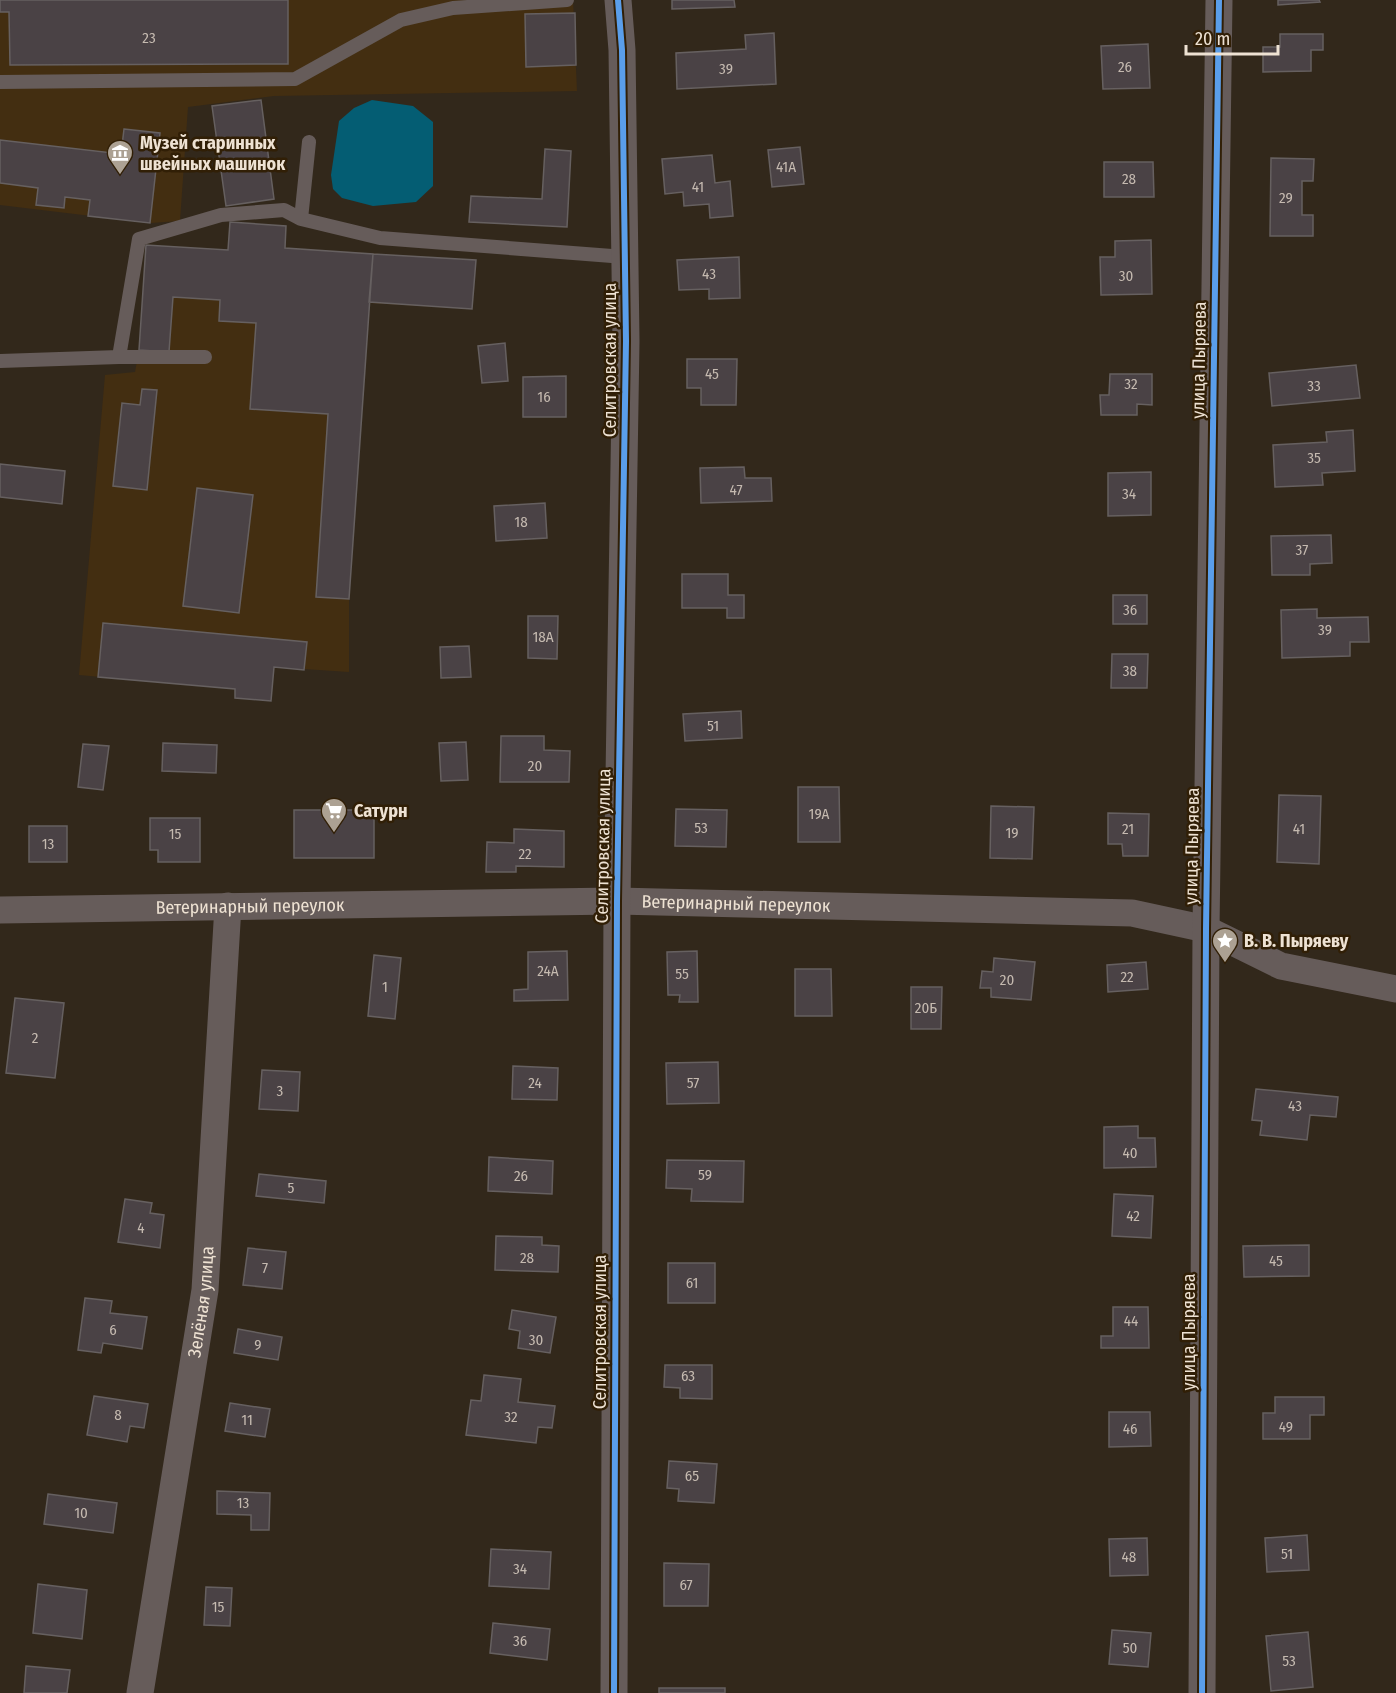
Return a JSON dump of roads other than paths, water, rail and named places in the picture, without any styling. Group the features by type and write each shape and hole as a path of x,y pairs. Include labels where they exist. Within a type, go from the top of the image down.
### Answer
{"street":[{"name":"Селитровская улица","path":"614,1693 617,901 627,341 622,50 618,0"},
{"name":"улица Пыряева","path":"1202,1693 1206,929 1219,0"},
{"name":"Ветеринарный переулок","path":"0,910 617,901 1132,913 1206,929 1281,966 1396,990"},
{"name":"Зелёная улица","path":"140,1693 205,1290 228,906"}],"lane":[{"path":"0,82 295,79 401,20 453,8 567,0"},
{"path":"301,219 309,142"},
{"path":"119,357 139,239 221,215 284,210 301,219 380,238 625,257"},
{"path":"0,361 205,357"}],"water":[{"path":"372,100 413,106 433,122 433,186 416,202 373,206 342,198 333,189 331,175 339,121 354,108"}],"place":[{"name":"Музей старинных швейных машинок","path":"120,176"},
{"name":"Сатурн","path":"334,834"},
{"name":"В. В. Пыряеву","path":"1225,964"}]}
